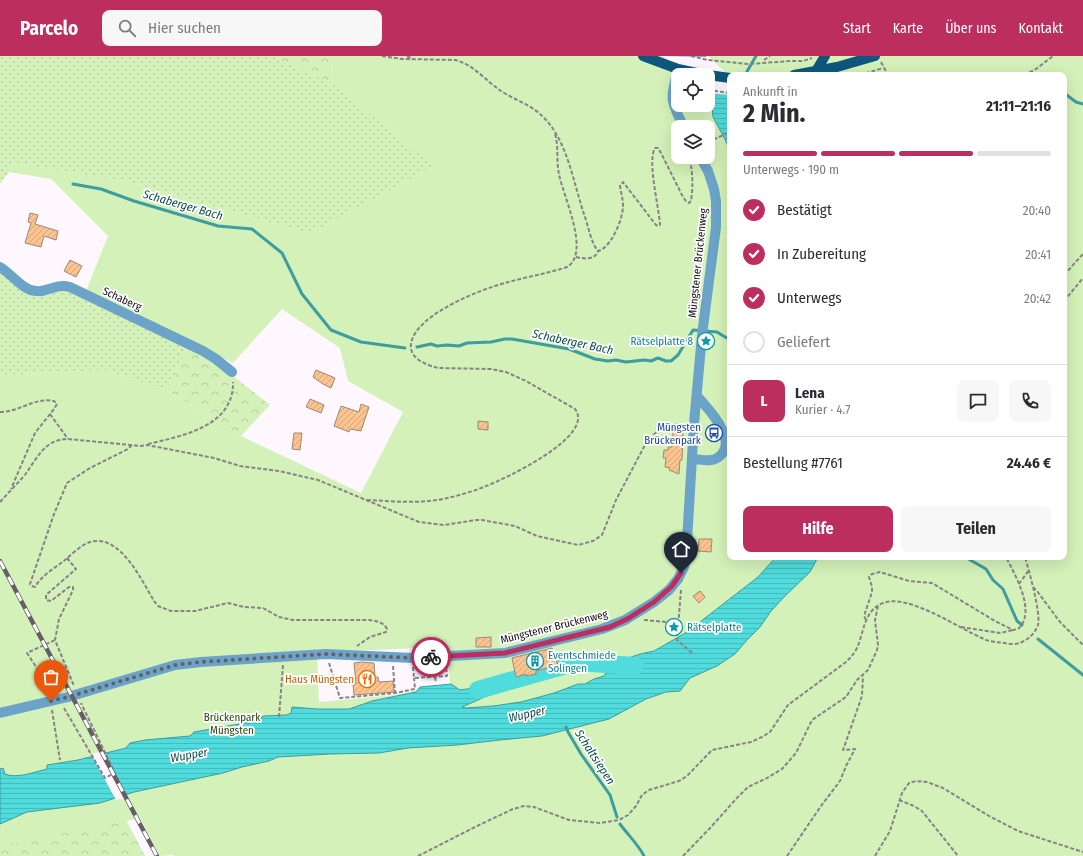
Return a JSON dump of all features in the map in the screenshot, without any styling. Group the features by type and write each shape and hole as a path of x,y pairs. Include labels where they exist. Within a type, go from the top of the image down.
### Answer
{"main road":[{"path":"643,56 675,68"},
{"path":"816,71 825,56"},
{"path":"810,72 849,60 870,57"},
{"path":"715,76 727,78"}],"street":[{"name":"Müngstener Brückenweg","path":"0,713 53,698 68,697 175,665 326,654 413,658 505,653 602,629 629,618 654,602 669,590 678,579 684,567 686,554 694,424 717,213 711,180 703,164"},
{"name":"Schaberg","path":"0,267 24,286 34,291 59,286 70,288 197,348 216,359 232,372"},
{"path":"693,459 715,459 724,452 727,444 721,427 697,396"}],"path":[{"path":"382,56 394,59 455,60 466,64 500,90 540,114 550,126 564,151 596,250 598,252"},
{"path":"407,56 414,59"},
{"path":"691,56 708,60 748,64 803,61 814,56"},
{"path":"764,60 770,56"},
{"path":"1030,72 1053,56"},
{"path":"870,72 883,68 886,72"},
{"path":"715,91 727,93"},
{"path":"715,139 727,133"},
{"path":"365,500 411,502 429,501 452,497 481,489 556,449 572,434 578,421 578,416 575,409 526,381 512,374 499,370 435,367 416,358 411,350 414,334 420,325 445,308 504,283 567,267 576,257 577,246 575,232 559,173 555,134"},
{"path":"576,257 590,258 595,256 598,252 605,248 613,237 619,223 623,207 620,186 623,182 656,225 658,226 660,224 653,170 653,151 655,148 658,148 688,203 691,202 693,175 691,164"},
{"path":"1067,273 1083,254"},
{"path":"1067,297 1083,278"},
{"path":"147,445 191,433 204,428 214,420 228,404 232,393 232,372"},
{"path":"0,412 11,411 38,401 48,400 54,401 57,404 35,433 10,490"},
{"path":"50,414 68,439"},
{"path":"0,502 45,447 55,441 68,439 147,445 214,458 240,466 279,471 318,480 419,522 444,525 482,520 515,526 537,536 572,544 588,544 598,539 602,535 616,500 650,437 664,424 694,424"},
{"path":"133,445 90,468 67,483 54,514 30,584 32,586 35,586 43,577 90,542 104,542 119,550 133,567 158,606 171,611 195,611 228,603 244,607 263,608 279,617 293,620 370,620 380,623 386,627 386,632 370,637 354,647 351,655"},
{"path":"67,558 76,569 45,597 46,600 51,601 69,587 72,587 72,590 58,619 55,640 77,692"},
{"path":"958,626 996,633 1018,629 1024,622 1024,597 1007,560"},
{"path":"418,856 513,809 524,806 534,807 569,820 600,823 619,820 628,815 636,806 642,795 649,790 678,781 687,776 712,750 751,742 762,738 770,732 788,706 846,662 852,655 857,648 866,620 878,605 891,601 905,602 939,616 990,641 1016,644 1029,639 1038,626 1038,612 1026,560"},
{"path":"1019,584 1028,570"},
{"path":"866,620 864,616 872,587 869,577 872,574 880,572 909,581 932,583 995,621 1013,630"},
{"path":"1032,586 1060,622 1083,645"},
{"path":"682,588 677,640 692,653"},
{"path":"683,856 748,787 767,778 786,764 796,753 812,720 846,696 857,680 868,670 878,650 875,620 878,605"},
{"path":"629,618 678,623"},
{"path":"55,640 27,653 53,698 60,760"},
{"path":"326,654 340,698 395,693 415,689 413,668"},
{"path":"279,717 284,656"},
{"path":"392,657 395,693"},
{"path":"414,678 447,676 446,666"},
{"path":"787,856 840,781 855,749 843,750 862,696 863,676"},
{"path":"435,677 436,682"},
{"path":"62,704 105,778 115,773 79,698"},
{"path":"875,856 890,831 902,793 909,783 916,781 927,782 943,788 989,816 1018,831 1083,852"},
{"path":"899,800 922,811 958,856"}],"green space":[{"path":"0,56 271,56 332,83 434,166 310,234 130,182 13,163 9,172 0,184"},
{"path":"271,56 331,56 332,83"},
{"name":"Brückenpark Müngsten","path":"331,56 665,56 673,68 671,68 671,112 713,112 715,120 671,120 671,164 715,164 715,121 727,145 727,560 1067,560 1067,72 727,72 727,77 705,56 1083,56 1083,856 160,856 140,818 0,846 0,375 105,370 166,390 241,436 361,493 403,412 348,381 340,348 282,309 233,363 86,291 108,236 51,179 9,172 13,163 130,182 310,234 434,166 332,83","holes":["448,647 450,684 394,695 319,702 317,652"]},
{"path":"0,271 34,296 37,297 53,290 63,289 188,346 166,390 105,370 0,375"},
{"path":"188,346 213,360 270,405 241,436 166,390"},
{"path":"115,799 145,856 0,856 0,824"}],"water":[{"path":"665,56 705,56 727,77 727,144 713,117 712,112 715,112 715,68 692,68"},
{"path":"773,560 816,560 810,572 771,611 760,627 735,654 717,666 690,678 680,691 666,692 646,699 609,719 542,736 457,745 408,748 379,753 278,757 269,761 223,773 134,792 100,803 27,812 0,824 0,769 3,768 5,774 15,776 26,774 47,769 47,765 78,760 126,748 130,743 145,740 190,736 194,732 245,723 264,716 286,715 291,713 292,707 349,709 372,701 416,692 420,687 451,684 460,690 501,684 503,689 462,707 493,706 521,702 554,693 578,684 585,684 604,676 611,664 654,651 687,632 758,577"},
{"path":"602,653 611,660 605,669 570,669 570,657"}],"pier":[{"path":"663,56 709,57 727,74 727,95 715,94 715,68 675,68"},
{"path":"104,751 128,797 116,800 91,754"}],"building":[{"path":"30,213 38,215 35,224 58,231 56,240 44,236 41,247 25,243 31,223 28,222"},
{"path":"70,260 82,266 76,277 64,271"},
{"path":"316,370 335,378 331,388 313,377"},
{"path":"310,399 324,405 321,413 306,407"},
{"path":"361,404 369,407 361,431 350,429 349,432 334,426 341,406 359,412"},
{"path":"478,421 488,422 488,430 478,429"},
{"path":"673,432 683,433 682,460 680,460 679,474 669,470 670,468 665,467 666,458 663,458 664,450 668,450 668,447 672,447"},
{"path":"294,433 302,433 300,450 292,449"},
{"path":"699,539 712,539 711,552 698,551"},
{"path":"700,591 705,597 699,603 693,596"},
{"path":"491,637 491,647 476,647 476,638"},
{"name":"Eventschmiede Solingen","path":"552,648 558,665 536,671 536,674 526,676 526,674 516,677 512,658"},
{"name":"Haus Müngsten","path":"354,663 374,663 375,677 378,677 379,682 393,681 394,692 354,695 353,684 356,684"}],"waterway":[{"path":"747,72 756,56"},
{"path":"1067,95 1076,102 1083,104"},
{"name":"Schaberger Bach","path":"73,184 101,189 134,201 218,226 252,229 282,253 302,294 331,330 361,342 405,348"},
{"name":"Schaberger Bach","path":"417,347 431,344 437,346 459,346 467,343 512,339 569,349 595,359 608,361 651,361 658,358 671,361 678,355 693,330 717,332 727,338"},
{"path":"970,560 986,569 993,580 1003,589 1017,621 1022,625"},
{"path":"1038,639 1083,675"},
{"name":"Wupper","path":"478,690 577,662 635,666"},
{"name":"Schaltsiepen","path":"566,727 581,754 610,795 617,817"},
{"name":"Schaltsiepen","path":"620,824 644,856"}],"railway":[{"path":"0,561 157,856"}],"way so far":[{"path":"51,701 175,665 326,654 413,658 431,657"}],"place":[{"name":"Rätselplatte 8","path":"706,341"},
{"name":"Müngsten Brückenpark","path":"714,433"},
{"name":"Rätselplatte","path":"674,627"},
{"name":"Eventschmiede Solingen","path":"535,661"},
{"name":"Haus Müngsten","path":"367,679"}],"route":[{"path":"431,657 505,653 610,627 629,618 654,602 669,590 681,573"}]}
